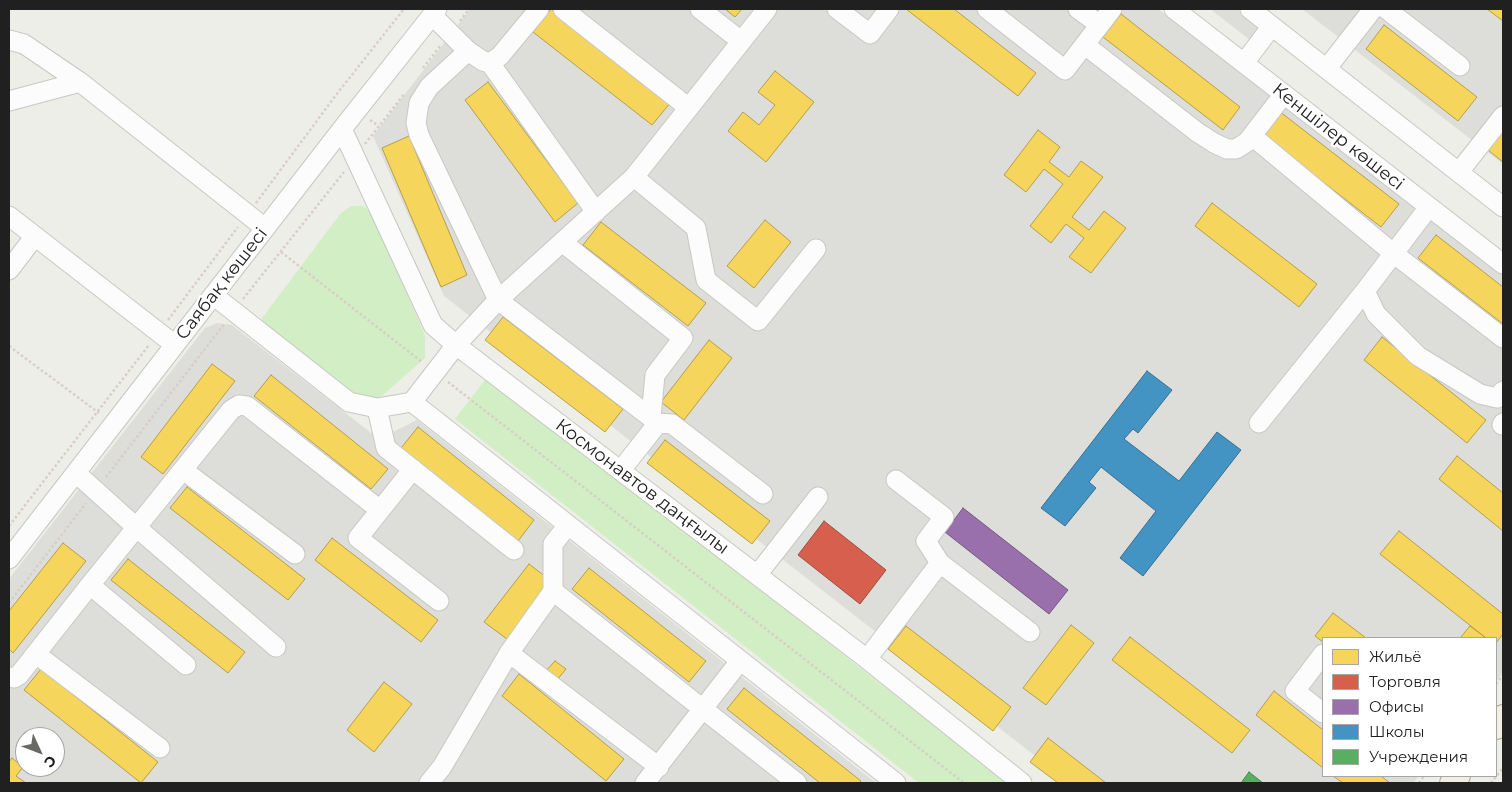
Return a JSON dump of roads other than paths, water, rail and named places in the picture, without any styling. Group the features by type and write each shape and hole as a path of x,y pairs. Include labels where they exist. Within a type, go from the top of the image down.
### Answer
{"street":[{"path":"490,63 500,56 539,9"},
{"path":"563,9 688,108"},
{"path":"700,9 741,41"},
{"path":"213,295 349,402 377,408 412,402 456,345 498,300 634,177 767,9"},
{"path":"837,9 870,34 889,9"},
{"path":"987,9 1065,70 1112,9"},
{"path":"1078,9 1100,25"},
{"name":"Кеншілер көшесі","path":"1174,9 1503,264"},
{"path":"1250,9 1503,206"},
{"path":"1326,68 1373,9"},
{"path":"1386,9 1460,66"},
{"path":"434,12 468,51 482,61 490,63 596,212"},
{"name":"Саябақ көшесі","path":"9,559 434,12"},
{"path":"1244,63 1272,26"},
{"path":"9,40 24,44 80,82 265,228"},
{"path":"1085,45 1197,132 1227,149 1236,149 1242,146 1284,94"},
{"path":"468,51 429,87 419,103 416,123 419,135 498,300 654,420 672,424 763,494"},
{"path":"9,101 80,82"},
{"path":"1459,172 1503,116"},
{"name":"Космонавтов даңғылы","path":"342,128 433,325 456,345 867,659 1022,783"},
{"path":"1252,136 1393,253 1503,338"},
{"path":"634,177 696,228 706,280 758,321 816,249"},
{"path":"1259,423 1365,291 1429,207"},
{"path":"9,216 175,345"},
{"path":"9,270 35,236"},
{"path":"562,242 683,338 655,375 654,420 621,470"},
{"path":"1365,291 1376,314 1418,356 1480,394 1497,398 1503,391"},
{"path":"412,402 740,661 884,780"},
{"path":"9,677 14,678 18,675 36,654 231,410 239,405 247,406 380,510"},
{"path":"377,408 386,448 514,550"},
{"path":"413,469 358,538 439,601"},
{"path":"183,470 295,554"},
{"path":"76,473 276,648"},
{"path":"896,480 944,518 926,541 940,563 1030,632"},
{"path":"757,575 818,496"},
{"path":"429,783 442,766 509,653 553,591 553,544 568,525"},
{"path":"867,659 940,563"},
{"path":"90,585 186,665"},
{"path":"553,591 797,783"},
{"path":"509,653 659,767"},
{"path":"36,654 160,748"},
{"path":"1322,655 1295,691 1322,712"},
{"path":"646,783 740,661"}]}
